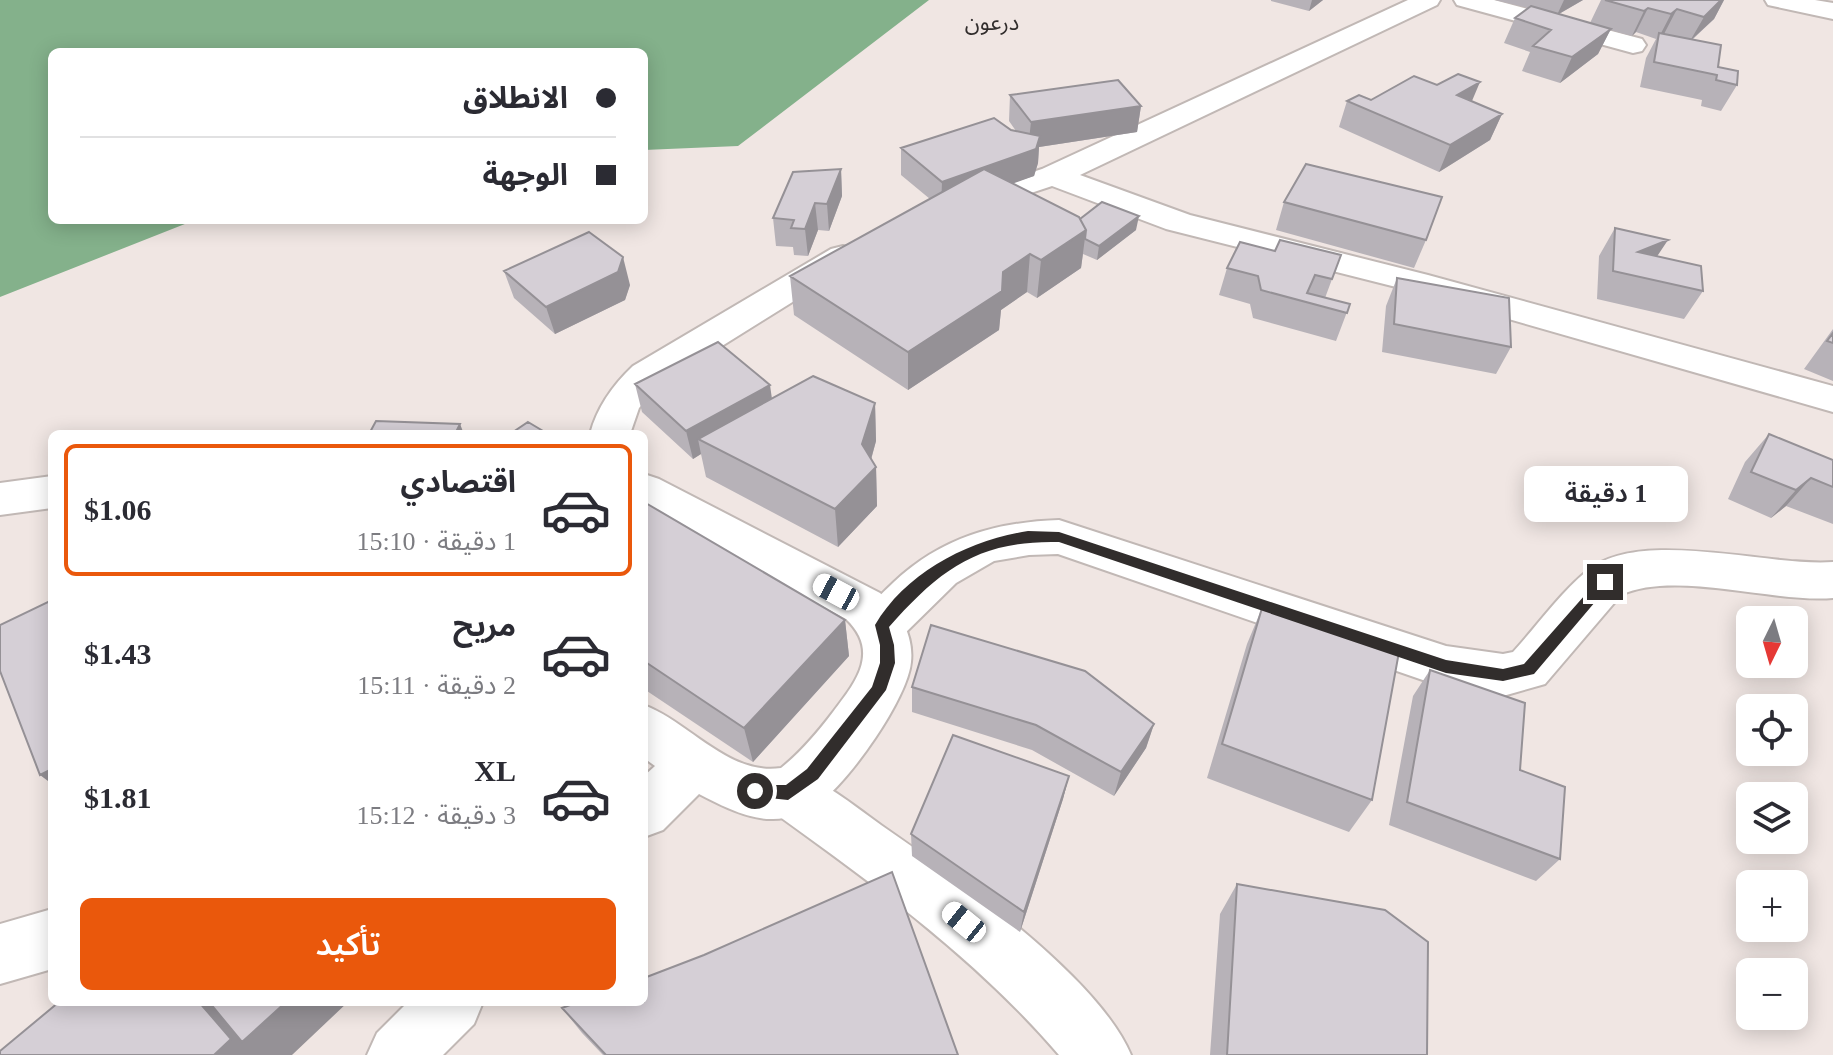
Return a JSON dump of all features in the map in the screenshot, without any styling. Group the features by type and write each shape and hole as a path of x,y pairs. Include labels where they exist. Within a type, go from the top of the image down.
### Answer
{"street":[{"path":"934,216 997,192 1053,176 1428,0"},
{"path":"1466,0 1633,45"},
{"path":"1777,0 1833,11"},
{"path":"1053,176 1178,222 1431,286 1833,399"},
{"path":"611,430 616,411 627,393 647,375 839,258 866,246"},
{"path":"648,492 863,606 877,616 882,625 887,663 879,690 812,774 788,792"},
{"path":"0,499 48,493"},
{"path":"882,625 918,584 972,550 999,540 1028,536 1059,537 1446,667 1503,675 1528,669 1605,582 1633,569 1728,571 1825,586"},
{"path":"648,731 693,764 755,791 788,792 900,870 1007,957 1086,1036 1099,1055"},
{"path":"648,808 693,764"},
{"path":"0,954 48,940"},
{"path":"399,1055 448,1006"}],"green space":[{"path":"0,0 929,0 738,146 648,150 648,48 48,48 48,224 185,224 0,297"}],"building":[{"path":"1605,0 1721,0 1704,17 1677,9 1671,14 1648,8 1644,11"},
{"path":"1531,6 1611,29 1572,57 1533,46 1551,30 1515,18"},
{"path":"1659,33 1721,45 1718,67 1738,71 1737,85 1716,80 1717,75 1654,62"},
{"path":"1458,74 1480,82 1457,95 1502,114 1450,145 1347,101 1359,95 1371,100 1414,76 1437,85"},
{"path":"1118,80 1141,106 1031,122 1010,95"},
{"path":"994,118 1011,130 1040,136 1036,149 942,182 901,148"},
{"path":"1306,164 1442,197 1426,240 1284,202"},
{"path":"841,169 827,204 815,203 805,229 791,228 794,220 773,218 793,172"},
{"path":"984,169 1079,217 1086,230 1041,260 1030,254 1003,272 1002,291 908,352 790,276"},
{"path":"1102,202 1139,216 1099,246 1085,239 1086,230 1080,219"},
{"path":"1615,228 1668,240 1638,252 1701,266 1703,291 1613,271"},
{"path":"589,232 623,257 618,272 546,307 504,271"},
{"path":"1280,240 1341,255 1332,279 1315,275 1307,293 1350,304 1347,313 1261,290 1258,276 1227,268 1240,242 1275,251"},
{"path":"1397,278 1509,298 1511,347 1394,324"},
{"path":"718,342 770,385 686,431 635,384"},
{"path":"813,376 875,403 862,444 876,467 835,509 698,439"},
{"path":"376,421 460,424 457,430 371,430"},
{"path":"528,422 541,430 516,430"},
{"path":"1769,434 1833,460 1833,487 1811,478 1796,490 1751,472"},
{"path":"648,504 845,620 744,728 648,664"},
{"path":"48,602 48,771 40,775 0,671 0,625"},
{"path":"1262,608 1399,652 1372,800 1222,744"},
{"path":"931,625 1085,671 1154,724 1121,772 1036,725 912,687"},
{"path":"1430,670 1525,703 1520,770 1565,787 1560,859 1407,802"},
{"path":"953,735 1069,776 1024,912 911,834"},
{"path":"892,872 958,1055 606,1055 562,1008 648,1006 648,976"},
{"path":"1237,884 1385,910 1428,942 1427,1055 1227,1055"},
{"path":"54,1006 202,1006 231,1039 214,1055 0,1055 0,1051"},
{"path":"212,1006 282,1006 242,1042"}],"district":[{"name":"درعون","path":"992,22"}],"route":[{"path":"755,791 788,792 812,774 879,690 887,663 882,625 918,584 972,550 999,540 1028,536 1059,537 1446,667 1503,675 1528,669 1605,582"}]}
